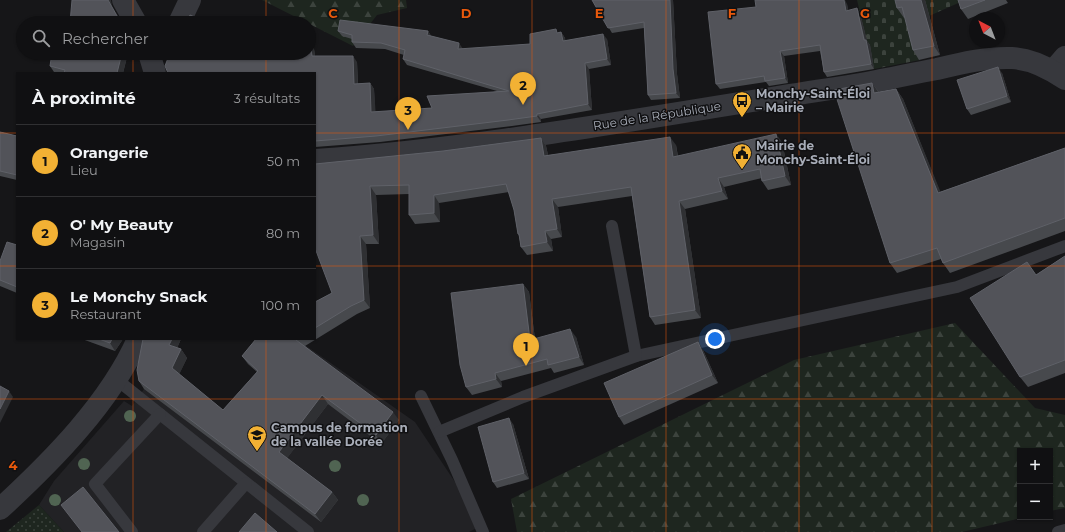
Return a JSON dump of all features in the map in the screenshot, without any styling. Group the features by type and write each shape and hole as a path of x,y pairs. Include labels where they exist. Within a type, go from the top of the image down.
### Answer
{"street":[{"path":"123,0 132,16"},
{"path":"182,16 190,0"},
{"name":"Rue de la République","path":"316,160 379,156 513,140 727,104 854,85 987,59 1024,59 1061,69"},
{"path":"151,60 155,72"},
{"path":"0,509 36,475 94,409 116,379 136,341"}],"lane":[{"path":"612,226 636,356"},
{"path":"439,432 523,397 636,356 957,287 1065,246"},
{"path":"116,379 308,532"},
{"path":"421,396 452,460 483,532"},
{"path":"132,532 95,484 160,414"},
{"path":"203,532 246,483"},
{"path":"1058,532 1065,530"}],"shaded area":[{"name":"Campus de formation de la vallée Dorée","path":"305,345 415,422 457,485 477,528 469,532 64,532 39,505 54,481 124,401 132,406 144,389 143,378 229,418"}],"green space":[{"path":"262,0 406,0 407,8 377,15 353,46 316,27 316,16 294,16"},
{"path":"857,0 965,0 929,16 910,20 920,60 874,69 870,45 868,45"},
{"path":"955,323 1035,408 1065,415 1065,508 1053,510 1053,448 1017,448 1017,519 962,532 517,532 511,499 794,360"},
{"path":"39,505 64,532 6,532"}],"building":[{"path":"72,0 108,0 117,16 71,16"},
{"path":"592,0 670,0 673,69 676,93 648,95 644,22 608,28"},
{"path":"755,0 844,0 846,11 857,8 871,64 824,72 820,45 780,51 785,78 765,81 764,76 716,84 708,12 756,7"},
{"path":"895,0 921,0 934,46 913,50 902,7 897,8"},
{"path":"958,0 985,0 961,9"},
{"path":"340,20 428,31 427,35 459,43 458,49 530,44 530,34 556,29 557,33 561,32 563,41 603,34 607,59 585,63 588,104 537,114 537,116 508,120 376,136 316,141 316,72 168,72 165,66 167,60 316,60 316,56 353,56 354,84 370,83 371,112 432,108 427,96 509,91 403,59 405,50 381,43 352,42 352,35 338,31"},
{"path":"51,60 120,60 117,72 64,72 65,70 50,66"},
{"path":"998,67 1007,96 967,109 957,80"},
{"path":"872,83 874,93 896,89 938,193 1065,148 1065,218 943,263 937,248 890,263 834,90"},
{"path":"0,132 16,136 16,175 0,171"},
{"path":"776,134 785,176 762,181 760,169 718,178 722,191 679,201 695,310 650,317 631,187 552,199 557,229 545,231 547,242 521,247 514,210 506,184 434,195 434,213 409,215 409,185 370,186 373,235 360,236 364,300 351,306 316,327 316,301 332,293 316,251 316,164 443,151 541,138 544,156 670,137 673,157"},
{"path":"7,242 16,245 16,287 0,280 0,261"},
{"path":"1065,256 1065,360 1020,377 970,298 1027,262 1036,275"},
{"path":"523,284 530,340 570,329 579,357 548,365 547,359 495,373 496,379 466,387 460,365 451,293"},
{"path":"102,340 112,340 110,343"},
{"path":"143,340 172,340 169,345 181,349 172,368 223,410 258,371 242,356 255,340 296,340 393,412 376,435 322,395 279,452 332,492 315,514 139,381 137,370"},
{"path":"698,342 712,375 619,417 604,383"},
{"path":"0,386 9,391 0,409"},
{"path":"509,418 524,473 493,482 478,427"},
{"path":"83,487 119,532 82,532 61,505"},
{"path":"255,513 277,532 239,532"}],"place":[{"name":"O' My Beauty","path":"523,105"},
{"name":"Monchy-Saint-Éloi – Mairie","path":"742,118"},
{"name":"Le Monchy Snack","path":"408,130"},
{"name":"Mairie de Monchy-Saint-Éloi","path":"742,170"},
{"name":"Orangerie","path":"526,366"},
{"name":"Campus de formation de la vallée Dorée","path":"257,452"}]}
